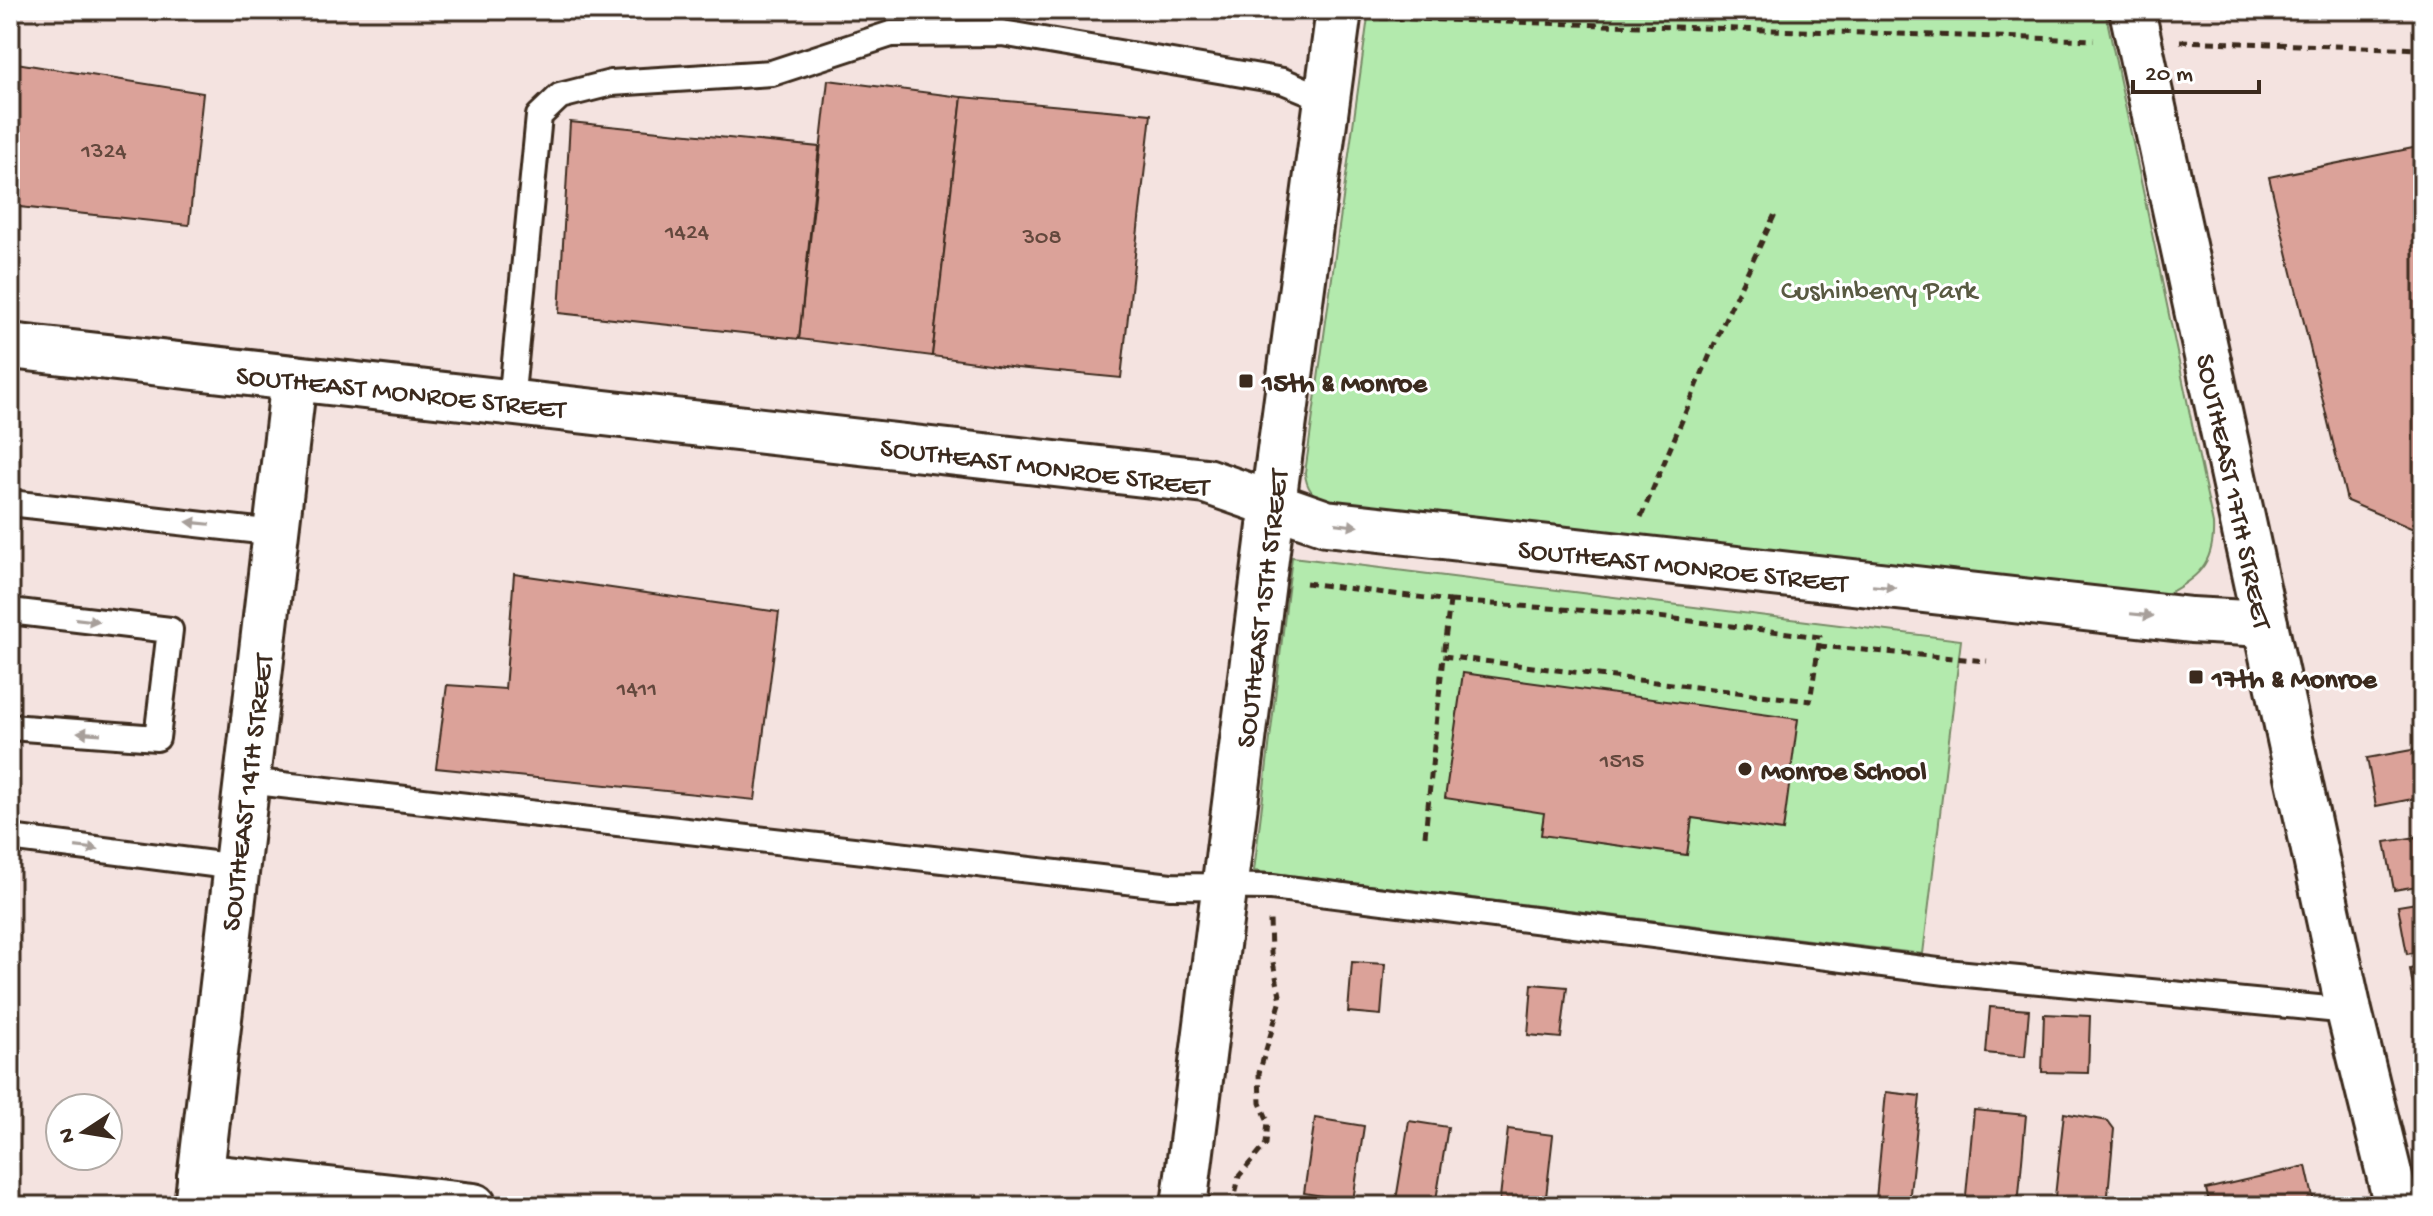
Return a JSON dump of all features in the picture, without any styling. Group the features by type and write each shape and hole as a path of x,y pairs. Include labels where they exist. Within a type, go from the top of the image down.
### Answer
{"street":[{"name":"SOUTHEAST 17TH STREET","path":"2132,10 2349,1011 2397,1206"},
{"name":"SOUTHEAST 15TH STREET","path":"1184,1206 1339,13"},
{"name":"SOUTHEAST MONROE STREET","path":"10,346 1206,481 1326,523 2175,619 2265,624"},
{"name":"SOUTHEAST 14TH STREET","path":"199,1191 294,378"},
{"path":"199,1191 474,1206"}],"lane":[{"path":"511,403 539,116 560,96 611,83 772,73 891,34 1002,33 1283,81 1329,100"},
{"path":"10,503 276,533"},
{"path":"10,611 170,630 157,738 10,727"},
{"path":"247,781 1171,886 1272,887 1946,972 2349,1011"},
{"path":"10,838 236,867"}],"path":[{"path":"1339,13 2093,40"},
{"path":"2173,41 2423,49"},
{"path":"1637,560 1639,521 1726,317 1775,214"},
{"path":"1306,583 1450,601 1634,614 1820,637 1810,701 1443,656"},
{"path":"1425,836 1450,601"},
{"path":"1819,646 1987,661"},
{"path":"1233,1206 1239,1176 1266,1144 1268,1121 1260,1103 1259,1073 1281,1000 1271,953 1272,887"}],"green space":[{"name":"Cushinberry Park","path":"1369,10 2105,10 2213,524 2211,550 2202,569 2163,596 1327,504 1322,501 1309,488 1305,473"},
{"path":"1292,557 1961,640 1923,954 1254,871"}],"building":[{"path":"10,62 203,93 189,225 10,206"},
{"path":"828,80 962,97 932,356 799,339"},
{"path":"962,97 1151,114 1121,378 932,356"},
{"path":"570,122 819,147 799,339 559,313"},
{"path":"2423,146 2423,533 2347,501 2269,177"},
{"path":"514,574 779,612 755,800 436,768 447,685 505,689"},
{"path":"1463,673 1798,719 1783,831 1692,818 1687,855 1541,835 1544,813 1445,798"},
{"path":"2423,748 2423,797 2376,806 2367,758"},
{"path":"2423,836 2423,885 2394,890 2385,842"},
{"path":"2423,902 2423,951 2407,954 2398,906"},
{"path":"1352,962 1385,964 1381,1015 1348,1012"},
{"path":"2423,966 2423,1015 2418,1016 2410,969"},
{"path":"1532,984 1567,987 1561,1038 1528,1035"},
{"path":"1990,1007 2029,1010 2025,1057 1986,1053"},
{"path":"2044,1014 2090,1016 2088,1073 2042,1072"},
{"path":"1886,1092 1920,1096 1909,1203 1876,1199"},
{"path":"1974,1110 2026,1115 2018,1206 1965,1206"},
{"path":"2064,1113 2108,1121 2114,1129 2107,1206 2054,1206"},
{"path":"1315,1118 1364,1126 1353,1201 1304,1193"},
{"path":"1409,1121 1448,1127 1435,1206 1395,1206"},
{"path":"1508,1129 1553,1135 1545,1206 1499,1206"},
{"path":"2306,1166 2315,1206 2210,1206 2206,1189"}],"place":[{"name":"15th & Monroe","path":"1246,381"},
{"name":"17th & Monroe","path":"2196,677"},
{"name":"Monroe School","path":"1745,769"}]}
